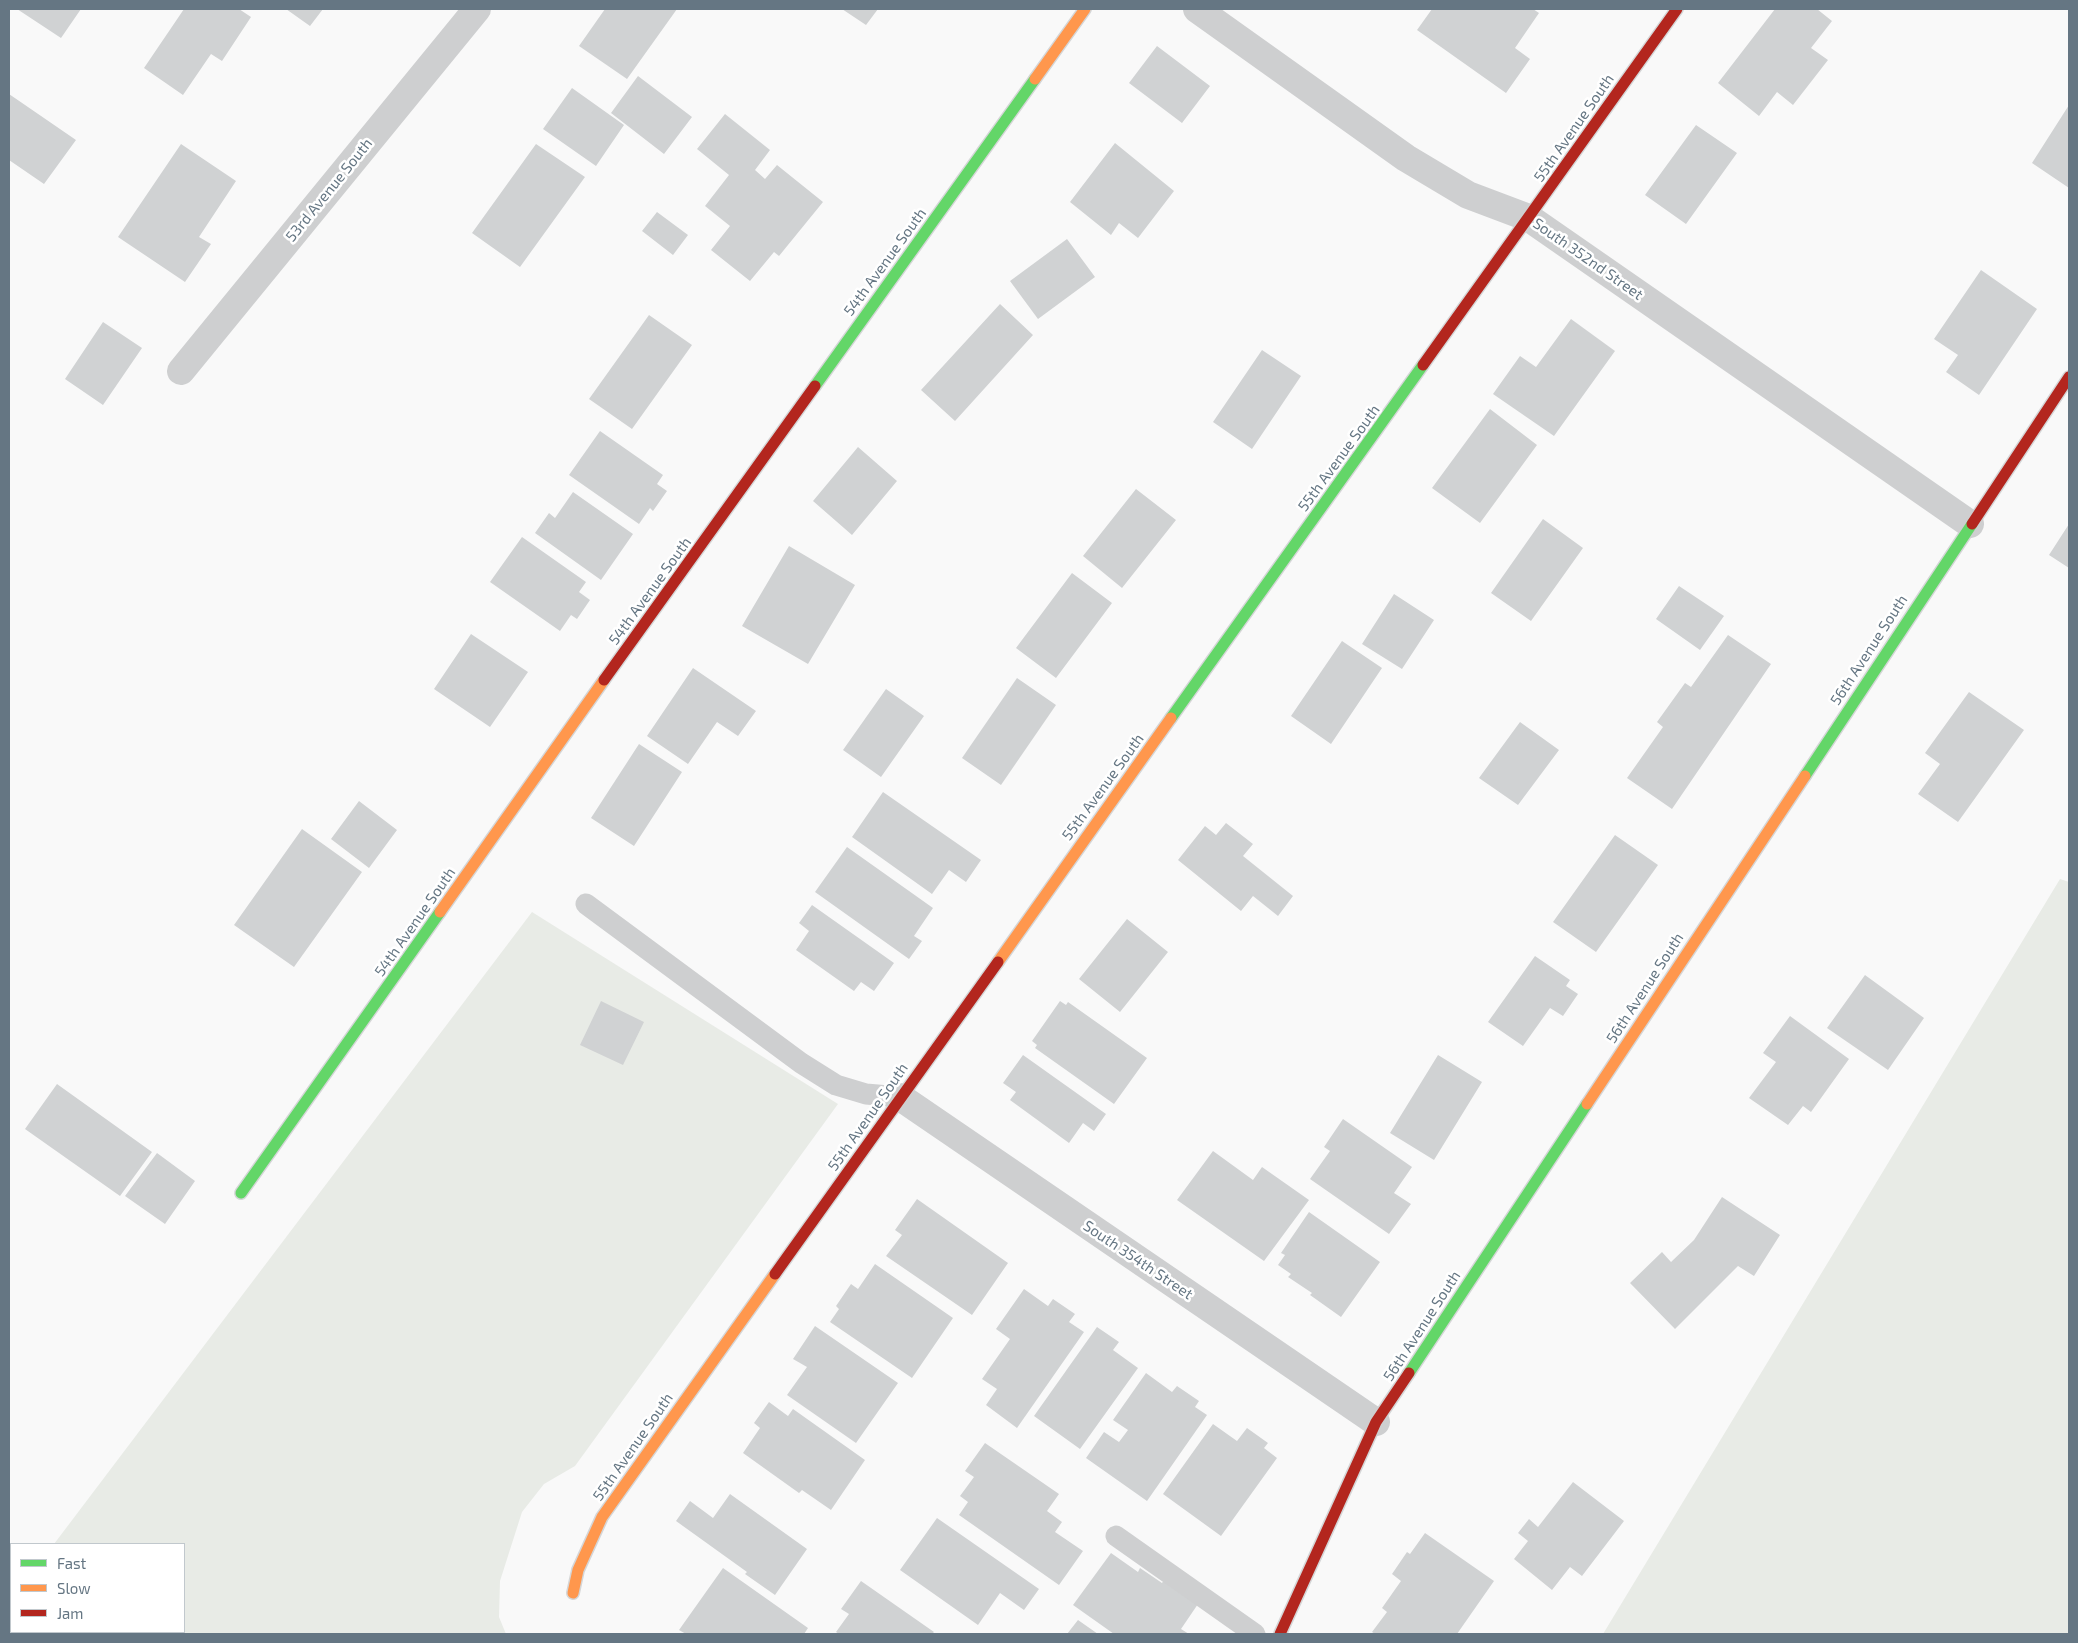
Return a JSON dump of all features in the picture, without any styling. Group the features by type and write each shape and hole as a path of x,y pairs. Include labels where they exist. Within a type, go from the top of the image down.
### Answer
{"street":[{"name":"53rd Avenue South","path":"181,371 477,9"},
{"name":"54th Avenue South","path":"241,1193 595,693 1085,9"},
{"name":"South 352nd Street","path":"1198,9 1406,158 1468,195 1529,218 1970,524"},
{"name":"55th Avenue South","path":"573,1593 578,1570 602,1517 1677,9"},
{"name":"56th Avenue South","path":"1280,1634 1376,1422 2069,377"},
{"name":"South 354th Street","path":"900,1097 1376,1422"}],"lane":[{"path":"586,904 801,1063 836,1085 866,1094 900,1097"},
{"path":"1116,1536 1255,1634"}],"shaded area":[{"path":"2060,879 2069,882 2069,1634 1603,1634"},
{"path":"532,912 838,1104 575,1466 544,1484 522,1512 500,1581 499,1617 506,1634 9,1634 10,1602 10,1633 185,1633 185,1543 55,1543"}],"building":[{"path":"17,9 81,9 61,38"},
{"path":"184,9 239,9 251,17 222,61 211,54 183,95 144,68"},
{"path":"286,9 323,9 310,26"},
{"path":"605,9 677,9 627,79 579,46"},
{"path":"842,9 878,9 866,25"},
{"path":"1432,9 1533,9 1539,13 1515,48 1530,59 1506,93 1417,30"},
{"path":"1775,9 1817,9 1832,21 1811,48 1828,60 1793,105 1777,92 1759,116 1718,83"},
{"path":"1157,46 1210,86 1182,123 1129,83"},
{"path":"638,76 692,117 664,154 611,113"},
{"path":"572,88 624,125 596,166 543,129"},
{"path":"9,94 76,140 44,184 9,160"},
{"path":"2069,105 2069,188 2032,163"},
{"path":"725,114 770,150 755,170 765,179 777,165 823,202 779,256 774,252 750,281 711,250 730,226 705,206 729,175 697,149"},
{"path":"1696,125 1737,153 1686,224 1645,195"},
{"path":"1115,143 1174,191 1138,238 1119,223 1111,235 1070,202"},
{"path":"181,144 236,181 199,237 211,244 185,282 118,237"},
{"path":"536,144 585,177 520,267 472,233"},
{"path":"657,212 688,235 673,255 642,231"},
{"path":"1067,239 1095,277 1038,319 1010,281"},
{"path":"1981,270 2037,309 1979,395 1946,372 1958,355 1934,339"},
{"path":"1000,304 1033,335 955,421 921,390"},
{"path":"649,315 692,345 632,429 589,399"},
{"path":"1571,319 1615,351 1554,436 1493,394 1520,356 1536,367"},
{"path":"103,322 142,348 103,405 65,379"},
{"path":"1262,350 1301,376 1252,449 1213,422"},
{"path":"1490,409 1537,445 1480,523 1432,488"},
{"path":"600,431 663,475 657,484 667,491 653,511 650,508 639,524 569,475"},
{"path":"858,447 897,481 852,535 813,501"},
{"path":"1136,489 1176,520 1122,588 1083,556"},
{"path":"573,492 633,534 601,580 535,533 549,513 555,518"},
{"path":"1543,519 1583,548 1531,621 1491,593"},
{"path":"2069,524 2069,568 2049,555"},
{"path":"522,537 586,582 579,592 590,600 577,619 571,615 560,631 490,582"},
{"path":"789,546 855,585 808,664 742,626"},
{"path":"1072,573 1112,603 1056,678 1016,648"},
{"path":"1679,586 1724,616 1700,650 1656,619"},
{"path":"1394,594 1434,620 1402,669 1362,644"},
{"path":"471,634 528,672 490,727 434,689"},
{"path":"1728,635 1771,664 1672,809 1627,778 1663,727 1657,722 1685,683 1691,687"},
{"path":"1342,641 1382,668 1331,744 1291,716"},
{"path":"693,668 756,711 738,736 717,722 688,764 647,736"},
{"path":"1017,678 1056,705 1001,785 962,758"},
{"path":"886,689 924,716 881,777 843,750"},
{"path":"1969,692 2024,730 1958,822 1918,794 1940,764 1925,753"},
{"path":"1520,722 1559,750 1518,805 1479,778"},
{"path":"639,744 682,772 634,846 591,818"},
{"path":"883,792 981,860 966,882 949,870 932,894 852,837"},
{"path":"359,801 397,830 369,868 331,839"},
{"path":"1226,823 1253,844 1243,856 1293,896 1278,916 1253,896 1241,911 1178,860 1205,826 1216,835"},
{"path":"302,829 362,872 294,967 234,925"},
{"path":"1615,835 1658,865 1596,952 1553,922"},
{"path":"847,847 933,908 914,936 922,941 909,959 815,892"},
{"path":"812,905 894,963 874,991 861,982 854,991 796,950 809,931 799,923"},
{"path":"1127,919 1168,952 1120,1012 1079,979"},
{"path":"1535,956 1570,980 1566,986 1578,994 1563,1016 1550,1008 1523,1046 1488,1022"},
{"path":"1865,975 1924,1018 1888,1070 1827,1028"},
{"path":"601,1001 644,1022 623,1065 580,1045"},
{"path":"1060,1001 1066,1005 1068,1002 1147,1058 1114,1104 1035,1048 1037,1045 1032,1041"},
{"path":"1790,1016 1849,1059 1811,1112 1803,1106 1788,1125 1749,1098 1776,1062 1763,1053"},
{"path":"1023,1055 1106,1114 1094,1131 1083,1123 1069,1143 1010,1100 1016,1092 1003,1083"},
{"path":"1438,1055 1482,1082 1434,1160 1390,1133"},
{"path":"57,1084 152,1152 120,1196 25,1129"},
{"path":"1343,1119 1412,1167 1394,1193 1411,1204 1389,1234 1310,1179 1330,1151 1324,1147"},
{"path":"1213,1151 1253,1180 1262,1167 1309,1200 1264,1261 1177,1200"},
{"path":"157,1153 195,1181 165,1224 125,1196"},
{"path":"1722,1197 1780,1235 1754,1276 1738,1266 1675,1329 1630,1283 1662,1252 1671,1262 1694,1240"},
{"path":"917,1199 1008,1263 972,1315 886,1256 902,1235 895,1230"},
{"path":"1309,1212 1380,1262 1341,1317 1310,1295 1312,1293 1288,1277 1291,1274 1278,1265 1285,1255 1281,1253"},
{"path":"875,1264 953,1318 912,1378 830,1322 839,1309 836,1306 851,1284 858,1289"},
{"path":"1024,1289 1048,1306 1053,1299 1075,1314 1069,1322 1084,1332 1017,1428 986,1405 997,1389 982,1379 1010,1339 996,1329"},
{"path":"815,1326 898,1383 856,1443 787,1395 807,1367 793,1359"},
{"path":"1097,1327 1119,1342 1113,1350 1138,1368 1080,1449 1034,1416"},
{"path":"1146,1373 1172,1392 1177,1386 1199,1401 1195,1407 1207,1415 1147,1501 1086,1458 1104,1432 1119,1442 1128,1430 1113,1420"},
{"path":"769,1402 788,1416 793,1409 865,1460 831,1510 802,1490 799,1493 743,1453 760,1428 754,1423"},
{"path":"1213,1424 1237,1441 1247,1428 1268,1443 1264,1448 1277,1458 1221,1536 1163,1494"},
{"path":"985,1443 1059,1494 1047,1511 1062,1522 1055,1532 1083,1551 1059,1585 959,1515 968,1502 960,1496 974,1477 965,1471"},
{"path":"1573,1482 1624,1521 1582,1576 1570,1567 1552,1590 1514,1559 1528,1541 1518,1533 1529,1519 1538,1527"},
{"path":"730,1494 807,1549 775,1595 745,1574 747,1572 676,1521 690,1501 713,1518"},
{"path":"937,1518 1039,1589 1024,1610 1000,1593 978,1625 900,1570"},
{"path":"1425,1533 1494,1581 1457,1634 1375,1634 1372,1632 1387,1612 1382,1608 1401,1581 1392,1574 1407,1552 1410,1554"},
{"path":"1111,1553 1138,1572 1140,1568 1162,1583 1164,1580 1198,1604 1181,1629 1189,1634 1114,1634 1073,1605"},
{"path":"723,1568 808,1628 804,1634 686,1634 679,1630"},
{"path":"861,1581 934,1632 932,1634 839,1634 836,1632 849,1614 841,1609"},
{"path":"1078,1620 1098,1634 1067,1634"}],"traffic: fast":[{"path":"815,386 1035,79"},
{"path":"1171,718 1423,365"},
{"path":"1805,776 1972,524"},
{"path":"241,1193 440,912"},
{"path":"1409,1373 1587,1104"}],"traffic: slow":[{"path":"1035,79 1085,9"},
{"path":"440,912 604,680"},
{"path":"998,962 1171,718"},
{"path":"1587,1104 1805,776"},
{"path":"573,1593 578,1570 602,1517 775,1274"}],"traffic: jam":[{"path":"1423,365 1677,9"},
{"path":"1972,524 2069,377"},
{"path":"604,680 815,386"},
{"path":"775,1274 998,962"},
{"path":"1280,1634 1376,1422 1409,1373"}]}
